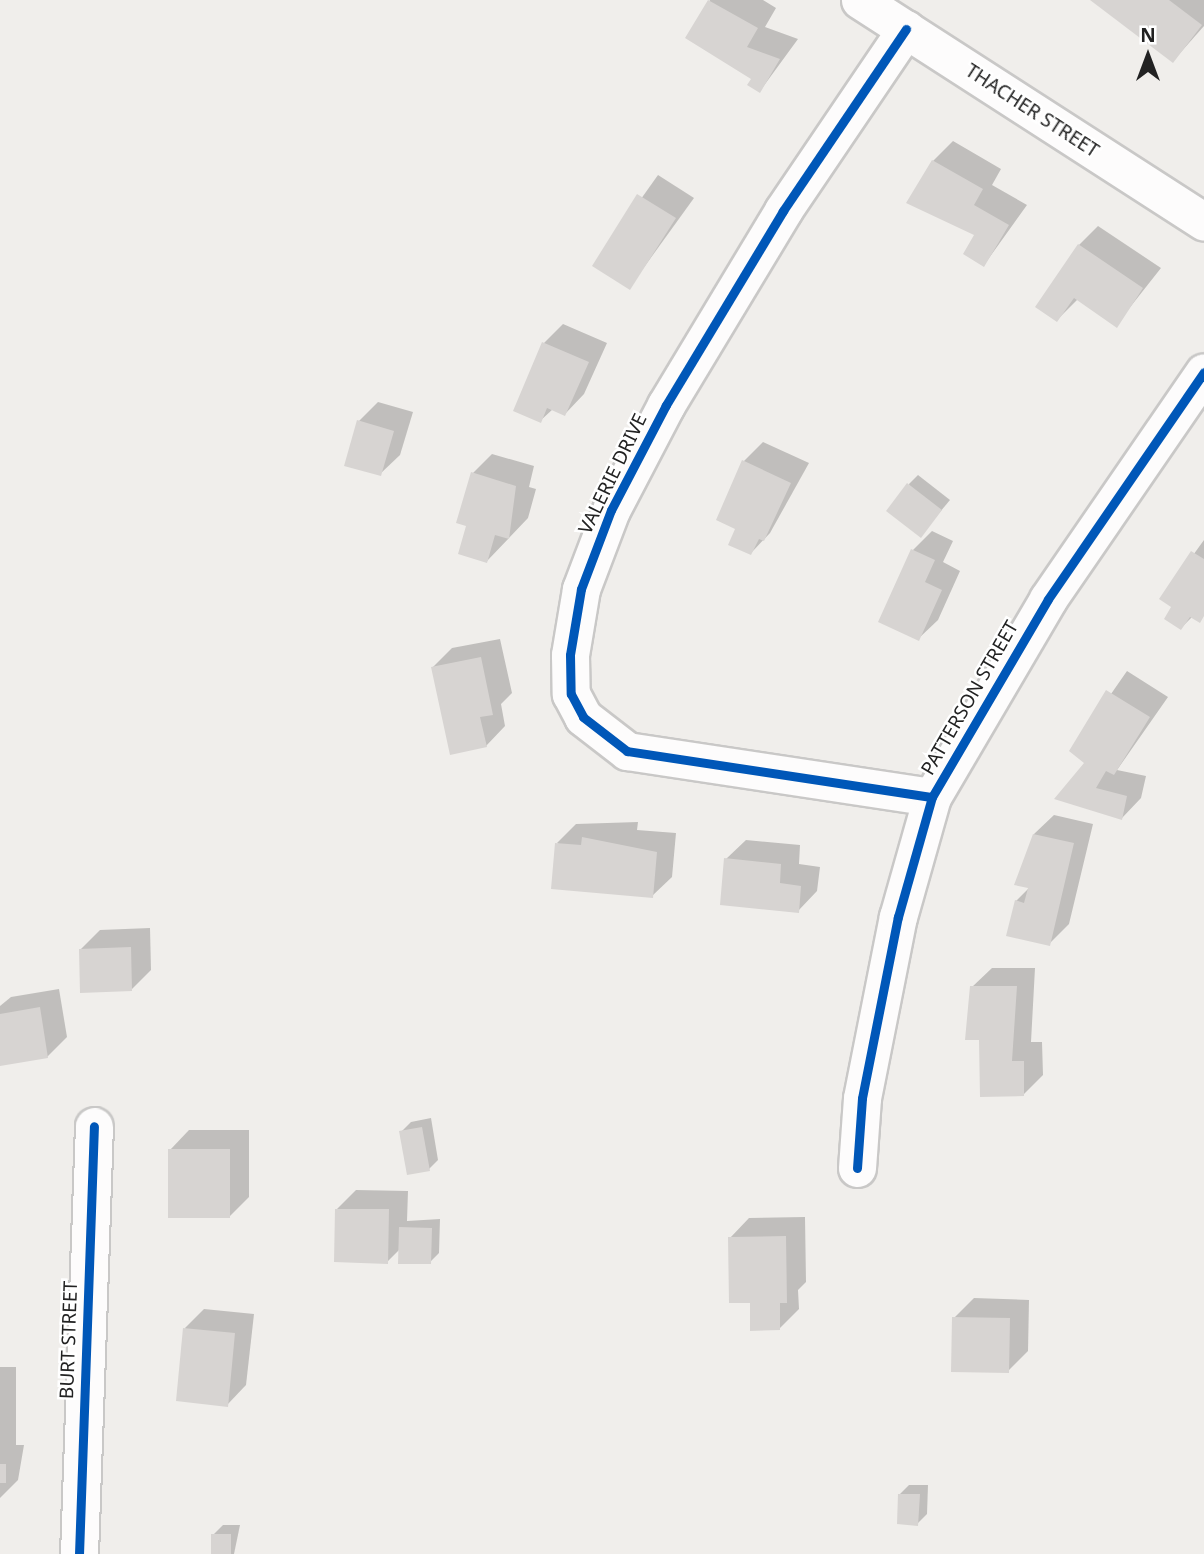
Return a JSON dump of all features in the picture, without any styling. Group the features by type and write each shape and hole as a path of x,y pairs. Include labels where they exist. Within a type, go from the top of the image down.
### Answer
{"street":[{"name":"THACHER STREET","path":"860,0 1204,222"},
{"name":"VALERIE DRIVE","path":"906,29 783,211 666,405 611,510 581,589 570,655 571,694 583,717 627,751 932,797"},
{"name":"PATTERSON STREET","path":"857,1167 862,1098 898,916 932,797 1048,599 1204,372"},
{"name":"BURT STREET","path":"79,1554 94,1126"}],"building":[{"path":"708,0 758,28 747,47 780,59 760,93 747,85 751,79 685,38"},
{"path":"1090,0 1169,0 1202,25 1173,63"},
{"path":"932,160 983,189 974,205 1009,225 984,267 963,254 974,235 906,203"},
{"path":"637,194 676,218 630,290 592,266"},
{"path":"1078,244 1143,288 1117,328 1074,298 1057,322 1035,307"},
{"path":"542,342 589,362 565,416 547,408 541,423 513,411"},
{"path":"357,420 394,431 381,476 344,466"},
{"path":"742,460 791,483 764,541 759,539 751,555 728,545 735,529 716,520"},
{"path":"471,472 516,486 509,539 495,535 487,563 458,554 466,526 456,523"},
{"path":"907,483 942,510 921,538 886,511"},
{"path":"911,549 935,560 925,582 942,590 919,641 878,622"},
{"path":"1191,551 1204,559 1204,616 1200,623 1190,617 1181,630 1164,619 1171,607 1159,599"},
{"path":"481,657 493,715 480,717 487,747 450,755 431,667"},
{"path":"1106,690 1150,717 1114,775 1106,771 1096,788 1127,796 1122,820 1054,799 1084,763 1069,751"},
{"path":"1033,834 1074,843 1050,946 1006,936 1015,900 1024,903 1028,888 1014,885"},
{"path":"582,837 657,852 653,898 551,889 555,843 581,845"},
{"path":"724,858 781,864 780,883 801,886 799,913 720,905"},
{"path":"131,947 132,991 80,993 79,949"},
{"path":"970,986 1017,986 1012,1061 1024,1061 1024,1096 980,1097 979,1040 965,1040"},
{"path":"40,1007 48,1058 0,1066 0,1014"},
{"path":"422,1127 430,1171 407,1175 399,1131"},
{"path":"168,1149 230,1149 230,1218 168,1218"},
{"path":"335,1209 389,1209 388,1264 334,1262"},
{"path":"399,1227 432,1228 431,1264 398,1264"},
{"path":"786,1236 787,1303 780,1303 780,1330 750,1331 750,1303 729,1303 728,1237"},
{"path":"952,1317 1010,1318 1009,1373 951,1372"},
{"path":"183,1328 235,1333 228,1407 176,1401"},
{"path":"0,1464 6,1464 6,1483 0,1483"},
{"path":"898,1494 920,1494 918,1526 897,1524"},
{"path":"211,1534 231,1534 231,1554 211,1554"}],"cycle path":[{"path":"906,29 783,211 666,405 611,510 581,589 570,655 571,694 583,717 627,751 932,797"},
{"path":"857,1168 862,1098 898,917 932,797 1048,599 1204,372"},
{"path":"79,1554 94,1126"}]}
